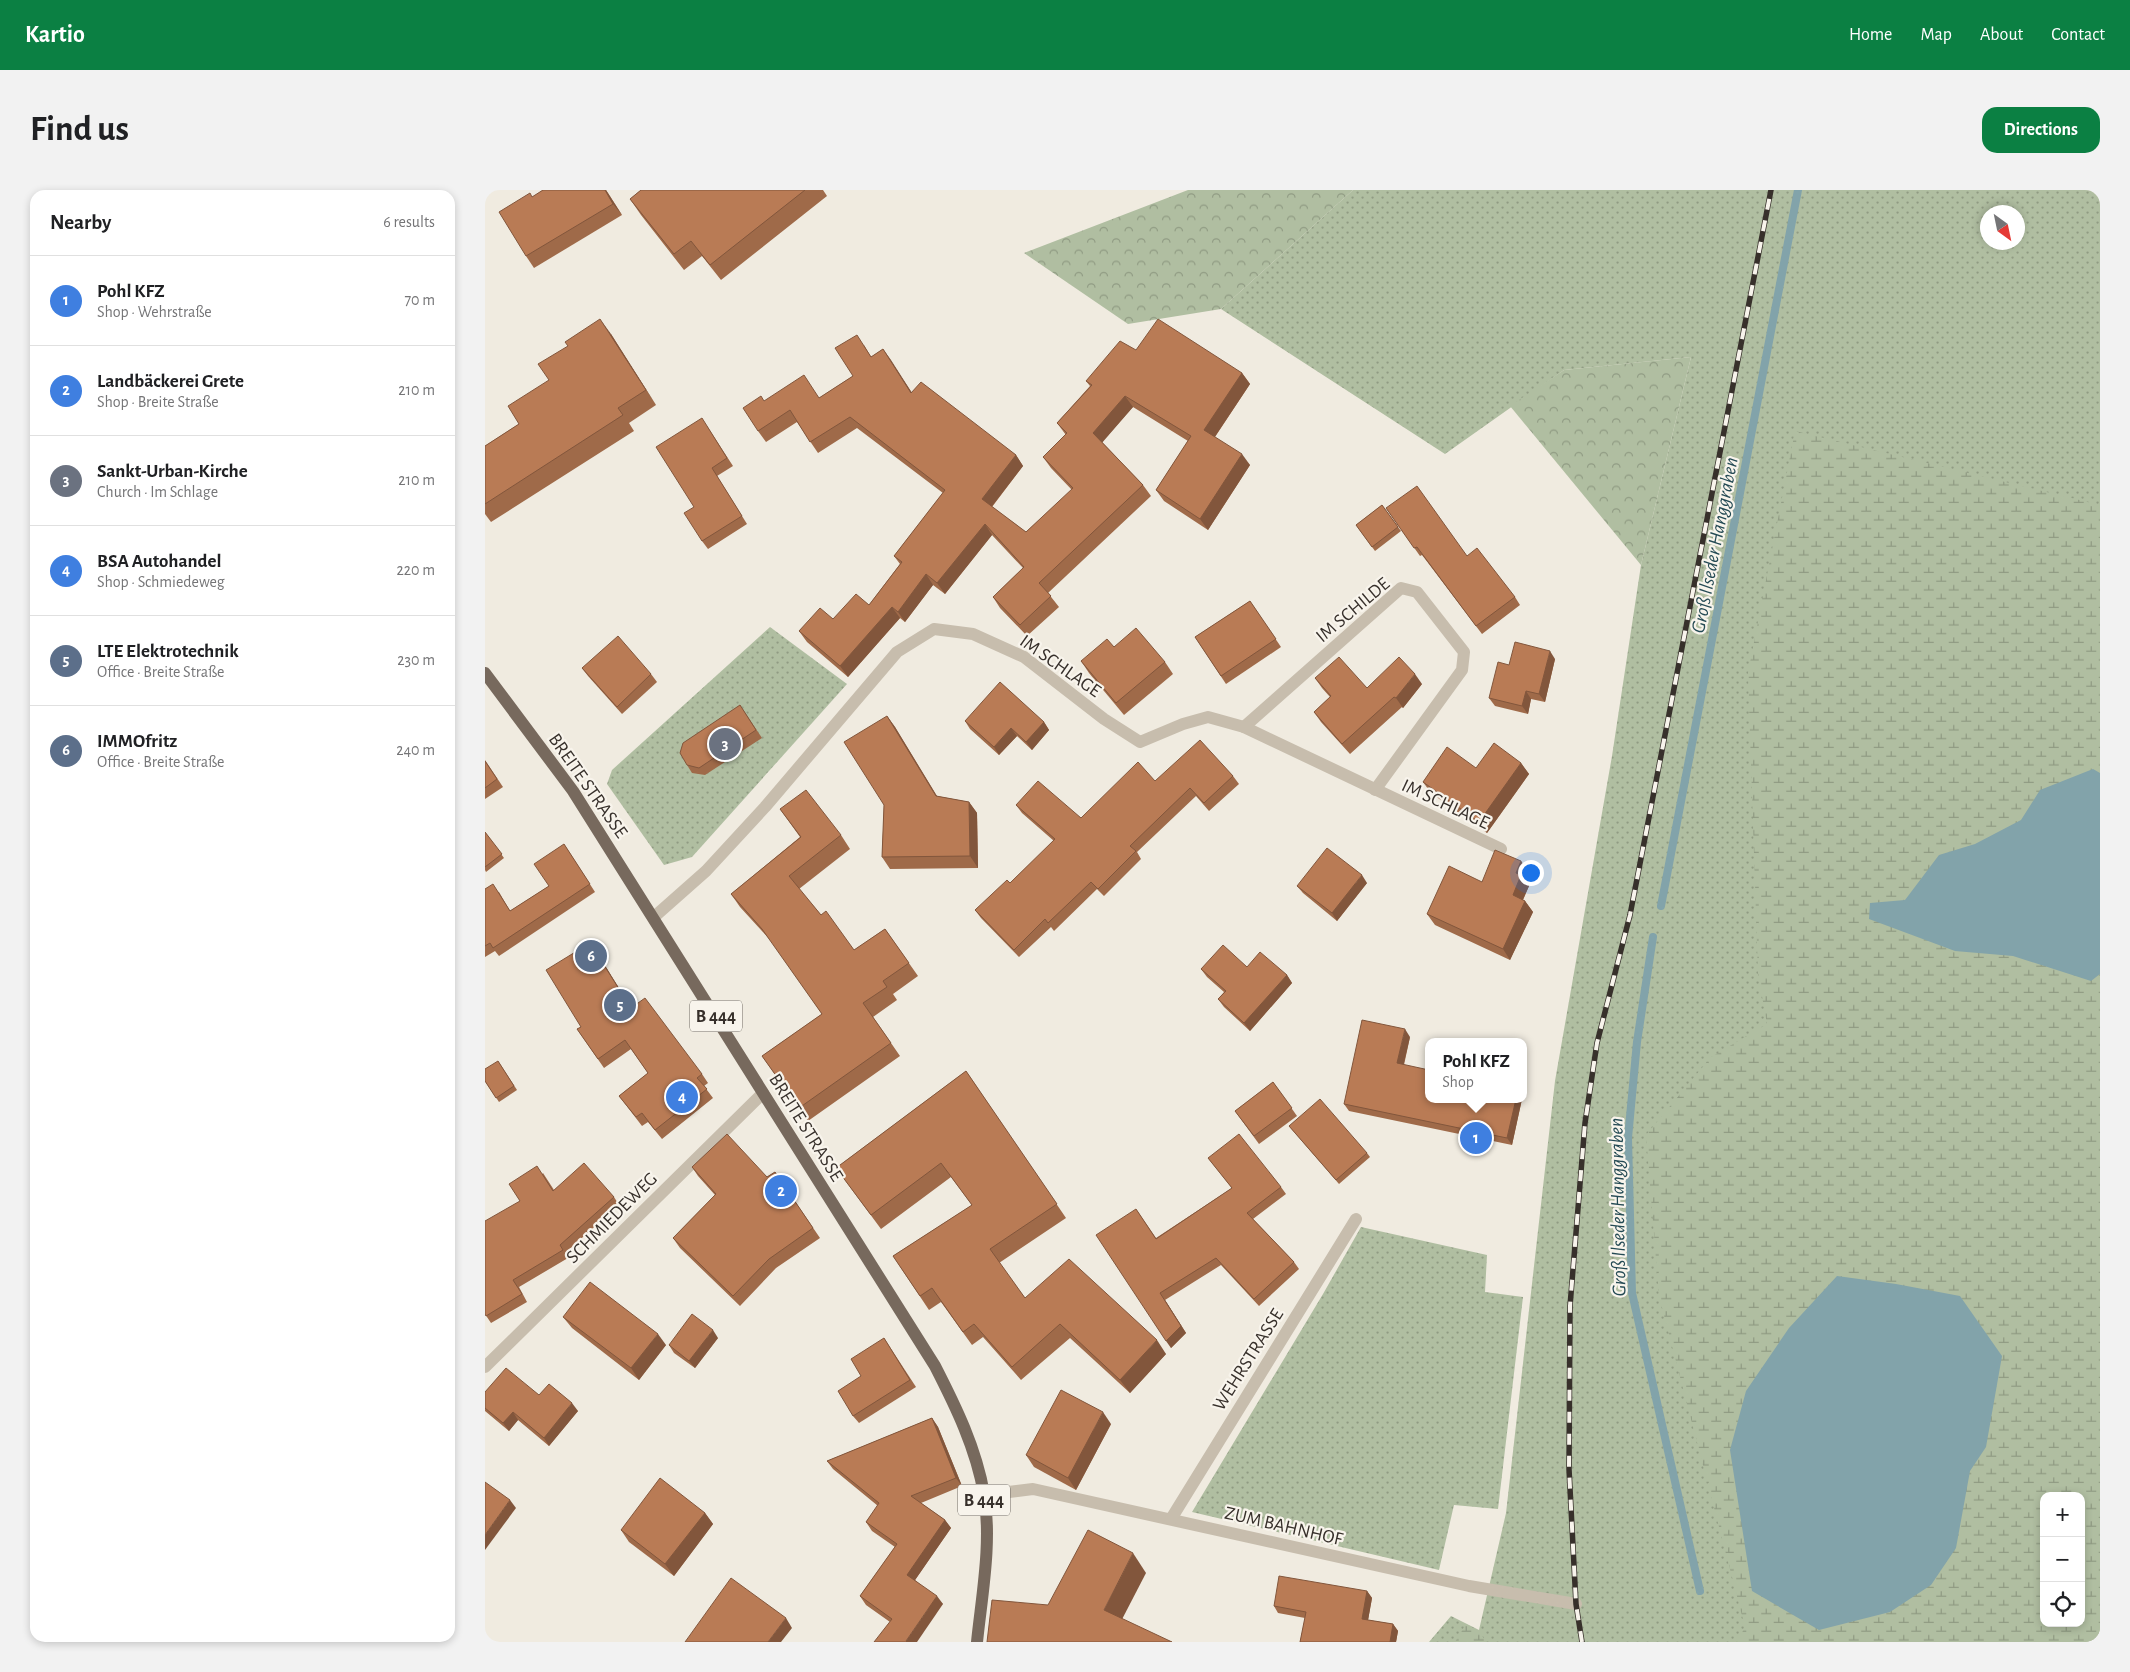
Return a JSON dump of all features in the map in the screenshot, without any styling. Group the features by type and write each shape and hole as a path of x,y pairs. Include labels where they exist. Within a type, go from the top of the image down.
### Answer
{"main road":[{"name":"BREITE STRASSE","path":"485,673 573,791 654,917 935,1366 959,1413 974,1453 984,1495 985,1566 977,1642"}],"street":[{"name":"IM SCHILDE","path":"1244,728 1401,588 1417,592 1464,652 1462,670 1375,790"},
{"name":"IM SCHLAGE","path":"654,917 706,871 765,807 897,652 935,629 973,634 1024,657 1104,719 1140,742 1208,716 1244,728 1501,849"},
{"name":"SCHMIEDEWEG","path":"485,1367 763,1093"},
{"name":"WEHRSTRASSE","path":"1171,1519 1356,1219"},
{"name":"ZUM BAHNHOF","path":"984,1495 1033,1489 1469,1586 1577,1604"}],"green space":[{"path":"1188,190 1353,190 1221,309 1128,324 1024,253"},
{"path":"1353,190 2100,190 2100,1642 1429,1642 1451,1616 1479,1630 1506,1513 1555,1081 1612,756 1641,565 1691,357 1564,370 1445,454 1221,309"},
{"path":"1691,357 1641,565 1510,406 1564,370"},
{"path":"1795,431 2100,505 2100,1642 1737,1642 1745,1627 1659,1296 1646,1135 1711,1057 1767,1024 1758,974 1748,673"},
{"path":"770,627 847,684 692,857 664,865 607,784 612,770"},
{"path":"1361,1227 1487,1255 1485,1292 1523,1297 1498,1509 1454,1505 1439,1570 1192,1512"},
{"path":"1466,1624 1479,1631 1486,1642 1455,1642"}],"water":[{"path":"2093,769 2100,773 2100,974 2091,981 2013,956 1955,951 1869,919 1870,903 1905,900 1939,855 1975,844 2021,820 2040,790"},
{"path":"1837,1276 1896,1284 1960,1296 2002,1356 1986,1447 1970,1471 1956,1548 1931,1585 1890,1612 1819,1630 1752,1591 1730,1450 1746,1391 1789,1328"}],"building":[{"path":"543,190 605,190 613,204 526,256 499,212 530,193 532,197"},
{"path":"641,190 805,190 710,265 691,241 674,254 630,199"},
{"path":"600,319 646,390 618,408 623,415 485,504 485,446 519,424 508,406 549,380 538,364 568,346 565,342"},
{"path":"1158,319 1242,373 1204,430 1242,454 1200,519 1156,490 1191,436 1125,396 1093,433 1143,485 1039,583 1051,596 1020,625 993,597 1024,567 985,524 937,583 926,574 898,612 892,607 840,666 799,631 820,608 833,619 856,594 869,605 902,562 894,556 945,490 850,417 810,442 790,410 758,431 743,408 761,396 764,401 804,375 819,398 853,376 835,348 857,335 871,357 883,349 911,393 921,382 1016,455 982,499 1026,532 1073,488 1043,457 1067,433 1057,423 1092,385 1086,381 1120,341 1136,350"},
{"path":"702,418 727,458 712,468 742,516 702,541 684,513 694,507 656,447"},
{"path":"1417,486 1467,556 1477,548 1515,597 1476,626 1417,547 1414,548 1386,508"},
{"path":"1382,505 1398,527 1372,547 1356,525"},
{"path":"1250,601 1276,639 1221,676 1195,637"},
{"path":"1136,628 1165,662 1116,703 1081,661 1107,639 1114,647"},
{"path":"618,636 651,674 617,707 582,668"},
{"path":"1515,642 1550,651 1539,694 1526,691 1522,706 1489,698 1498,662 1509,665"},
{"path":"1339,657 1367,688 1399,657 1415,674 1396,698 1394,697 1342,744 1314,712 1331,696 1315,678"},
{"path":"1000,682 1044,722 1026,742 1011,728 994,747 965,721"},
{"path":"740,705 756,730 699,768 687,765 680,753 683,743"},
{"path":"887,716 936,796 969,802 970,856 882,857 884,805 844,742"},
{"path":"1200,740 1233,776 1204,803 1190,788 1130,846 1136,851 1098,889 1091,882 1048,923 1045,919 1014,950 975,910 1007,880 1010,883 1055,839 1016,805 1038,781 1081,818 1138,762 1155,781"},
{"path":"1494,743 1521,763 1479,822 1423,782 1447,747 1476,768"},
{"path":"485,761 497,779 485,788"},
{"path":"806,790 841,835 789,876 821,915 826,911 854,950 885,929 909,963 883,981 887,987 863,1003 891,1043 799,1108 762,1056 822,1014 762,929 731,894 801,837 780,809"},
{"path":"485,832 502,854 485,867"},
{"path":"564,844 590,884 493,948 490,943 485,946 485,889 493,884 510,911 549,886 534,864"},
{"path":"1327,848 1362,875 1332,913 1297,886"},
{"path":"1495,850 1521,861 1516,873 1521,875 1513,895 1525,901 1503,949 1427,914 1449,866 1482,882"},
{"path":"590,943 631,1008 645,998 702,1074 697,1078 707,1089 655,1130 642,1113 636,1117 619,1096 648,1073 625,1040 598,1059 577,1029 581,1027 546,970"},
{"path":"1223,945 1247,967 1260,952 1287,975 1244,1023 1218,999 1226,991 1201,969"},
{"path":"1362,1020 1405,1029 1397,1063 1425,1069 1425,1103 1515,1103 1507,1138 1344,1104"},
{"path":"498,1061 514,1086 496,1098 485,1081 485,1069"},
{"path":"966,1071 1057,1204 990,1249 1025,1298 1069,1259 1157,1340 1120,1380 1060,1324 1012,1367 974,1324 963,1332 932,1288 920,1296 893,1256 972,1205 941,1163 871,1215 836,1168"},
{"path":"1273,1082 1292,1108 1254,1136 1235,1111"},
{"path":"1320,1099 1367,1153 1336,1180 1289,1126"},
{"path":"727,1134 767,1177 775,1172 813,1228 769,1259 733,1296 673,1238 716,1194 692,1167"},
{"path":"1239,1134 1281,1187 1247,1213 1294,1262 1254,1299 1216,1258 1160,1293 1181,1326 1166,1341 1096,1235 1136,1209 1156,1239 1232,1188 1208,1158"},
{"path":"584,1163 614,1197 560,1245 563,1250 513,1280 522,1294 486,1316 485,1221 520,1201 509,1184 537,1166 553,1191"},
{"path":"590,1282 658,1334 631,1368 563,1317"},
{"path":"692,1314 713,1330 689,1361 669,1345"},
{"path":"884,1338 910,1380 853,1416 838,1391 861,1376 851,1359"},
{"path":"506,1368 539,1395 549,1384 572,1403 544,1438 513,1412 503,1423 485,1408 485,1392"},
{"path":"1061,1390 1103,1412 1068,1478 1026,1455"},
{"path":"932,1418 956,1478 911,1496 945,1520 907,1575 937,1596 907,1642 874,1642 892,1619 860,1596 897,1544 866,1522 879,1503 827,1461"},
{"path":"660,1478 705,1513 665,1564 621,1530"},
{"path":"485,1482 510,1500 485,1535"},
{"path":"1088,1530 1133,1553 1104,1610 1172,1642 987,1642 992,1600 1048,1605"},
{"path":"1279,1576 1367,1591 1362,1619 1393,1624 1390,1642 1300,1642 1306,1612 1274,1606"},
{"path":"731,1578 786,1618 768,1642 685,1642"}],"waterway":[{"name":"Groß Ilseder Hanggraben","path":"1661,906 1798,190"},
{"name":"Groß Ilseder Hanggraben","path":"1653,937 1637,1042 1628,1138 1632,1293 1700,1591"}],"railway":[{"path":"1582,1642 1576,1604 1569,1469 1570,1306 1585,1123 1597,1043 1630,915 1771,190"}],"place":[{"name":"Sankt-Urban-Kirche","path":"725,744"},
{"name":"IMMOfritz","path":"591,956"},
{"name":"LTE Elektrotechnik","path":"620,1005"},
{"name":"BSA Autohandel","path":"682,1097"},
{"name":"Pohl KFZ","path":"1476,1138"},
{"name":"Landbäckerei Grete","path":"781,1191"}]}
